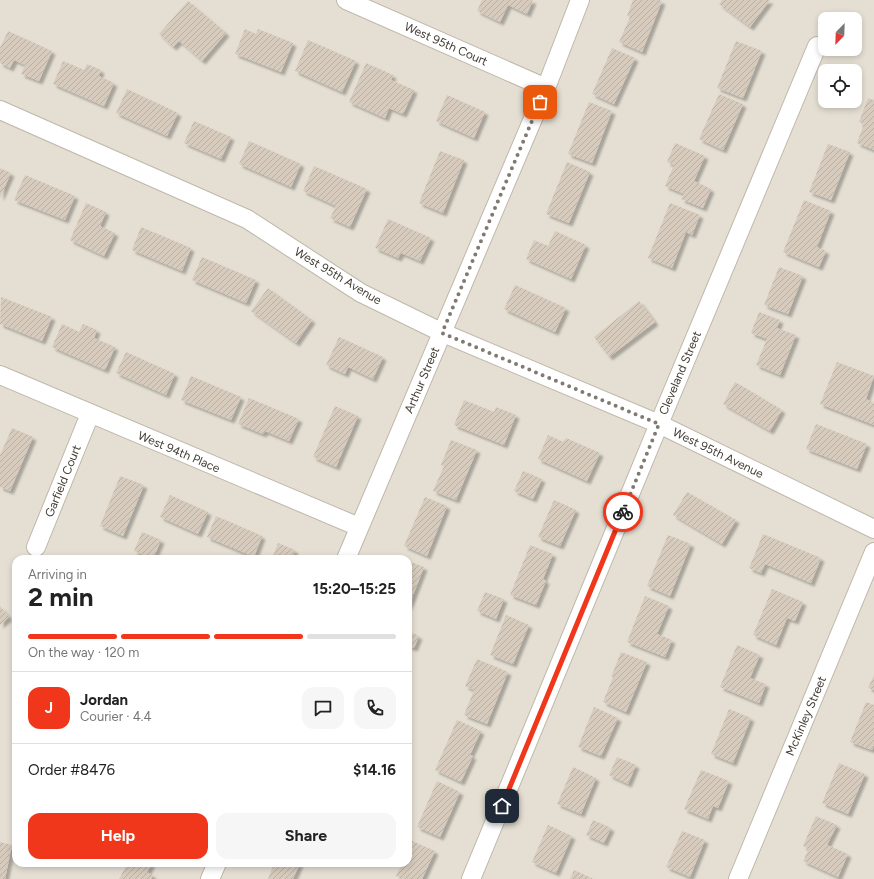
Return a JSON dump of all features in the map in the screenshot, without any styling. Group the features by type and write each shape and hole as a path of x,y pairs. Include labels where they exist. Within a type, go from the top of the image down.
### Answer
{"street":[{"name":"West 95th Court","path":"346,0 546,88"},
{"name":"Arthur Street","path":"348,555 546,88 580,0"},
{"name":"Cleveland Street","path":"472,879 659,424 817,46"},
{"name":"West 95th Avenue","path":"0,110 248,220 361,293 442,333 659,424 874,529"},
{"name":"West 94th Place","path":"0,375 359,527"},
{"name":"Garfield Court","path":"36,547 90,414"},
{"name":"McKinley Street","path":"738,879 874,552"},
{"path":"210,879 215,867"}],"shaded area":[{"path":"0,0 874,0 874,879 0,879"}],"building":[{"path":"482,0 533,0 527,14 508,5 500,22 477,11"},
{"path":"633,0 662,1 642,52 619,42 630,17 627,16"},
{"path":"722,0 770,0 750,27 719,4"},
{"path":"188,1 226,33 202,61 179,41 173,47 159,34"},
{"path":"245,29 256,34 258,29 293,43 281,72 235,54"},
{"path":"8,31 52,51 39,81 21,74 25,65 14,60 10,68 0,63 0,48"},
{"path":"308,40 356,61 342,92 295,71"},
{"path":"736,41 762,51 743,98 717,88"},
{"path":"612,48 635,58 614,104 592,94"},
{"path":"63,61 84,70 87,64 101,70 99,76 114,83 104,106 53,84"},
{"path":"366,63 393,75 391,80 414,90 403,114 389,108 385,118 349,102"},
{"path":"127,89 178,113 167,136 116,113"},
{"path":"719,94 743,104 723,150 699,139"},
{"path":"447,95 485,112 474,138 436,121"},
{"path":"868,98 874,100 874,150 857,143 864,124 859,122"},
{"path":"589,102 612,111 592,163 568,154"},
{"path":"194,121 231,137 221,159 184,143"},
{"path":"249,141 301,164 291,187 239,164"},
{"path":"675,143 705,156 694,181 711,189 703,208 681,199 684,194 665,186 674,165 667,162"},
{"path":"828,144 850,152 831,200 809,192"},
{"path":"440,151 464,160 443,213 419,203"},
{"path":"567,162 590,172 569,223 546,214"},
{"path":"314,166 367,189 350,227 330,218 336,206 303,191"},
{"path":"0,168 11,173 0,198"},
{"path":"25,175 75,196 65,220 14,200"},
{"path":"804,200 831,211 817,247 826,251 819,267 783,252"},
{"path":"86,203 106,212 100,226 115,233 104,256 70,240"},
{"path":"670,203 700,215 692,235 686,232 672,268 648,258"},
{"path":"388,219 431,238 420,261 401,253 398,258 375,248"},
{"path":"141,227 191,248 182,271 132,250"},
{"path":"555,231 586,245 571,279 526,259 534,240 548,246"},
{"path":"202,257 256,280 246,303 192,280"},
{"path":"779,267 803,276 788,314 764,305"},
{"path":"515,285 566,308 555,332 504,309"},
{"path":"268,288 312,320 296,343 251,311"},
{"path":"1,297 52,317 42,341 0,324"},
{"path":"639,301 655,322 609,357 594,337"},
{"path":"759,312 780,320 777,328 796,335 780,375 756,365 767,339 751,333"},
{"path":"62,324 79,332 83,324 97,330 94,338 115,347 105,370 52,347"},
{"path":"339,337 383,357 373,379 348,367 345,374 326,365"},
{"path":"126,352 175,374 166,395 116,373"},
{"path":"837,362 874,376 866,399 874,403 874,425 820,404"},
{"path":"191,376 241,397 231,420 181,400"},
{"path":"735,382 782,410 770,431 723,404"},
{"path":"249,398 299,419 289,441 265,431 263,434 238,424"},
{"path":"464,400 494,412 496,407 516,415 504,445 454,425"},
{"path":"335,406 358,416 336,467 313,457"},
{"path":"816,424 867,444 857,469 806,449"},
{"path":"12,428 33,437 10,491 0,487 0,455"},
{"path":"548,435 563,442 566,438 600,453 587,481 538,459"},
{"path":"451,440 477,450 456,500 433,491 444,466 441,465"},
{"path":"523,471 542,479 533,499 514,491"},
{"path":"120,476 144,485 123,536 100,526"},
{"path":"687,492 736,520 722,544 673,515"},
{"path":"170,495 208,512 198,534 160,517"},
{"path":"425,497 447,506 427,556 404,546"},
{"path":"554,500 576,510 560,546 538,537"},
{"path":"216,516 262,536 255,555 249,555 207,537"},
{"path":"142,532 161,540 155,555 144,555 134,551"},
{"path":"763,534 821,558 811,583 765,564 761,573 749,568"},
{"path":"668,535 691,544 670,596 647,586"},
{"path":"278,543 295,550 293,555 274,555"},
{"path":"530,545 553,554 543,579 546,581 536,605 510,595"},
{"path":"412,562 424,567 412,598"},
{"path":"772,589 803,602 795,621 787,618 776,645 753,635"},
{"path":"485,592 504,599 496,619 477,611"},
{"path":"645,596 669,606 657,634 672,640 665,657 627,642"},
{"path":"0,606 9,617 0,625"},
{"path":"506,615 529,625 513,664 490,655"},
{"path":"412,633 419,636 414,648 412,647"},
{"path":"737,645 760,655 750,678 766,684 759,703 720,687"},
{"path":"621,652 647,662 626,712 603,702"},
{"path":"477,659 508,672 487,724 464,715 474,690 465,686"},
{"path":"874,675 874,690 868,688"},
{"path":"866,702 874,705 874,746 872,750 850,742"},
{"path":"594,707 618,718 601,756 578,747"},
{"path":"729,709 751,718 733,763 711,754"},
{"path":"457,720 481,731 470,755 473,756 461,782 435,770"},
{"path":"617,757 636,765 628,784 609,775"},
{"path":"839,763 865,774 848,814 822,803"},
{"path":"573,767 596,778 581,814 557,804"},
{"path":"701,770 729,781 718,808 713,806 708,819 684,809"},
{"path":"437,781 460,792 440,837 417,827"},
{"path":"816,816 837,825 827,845 848,854 838,877 803,861 809,849 803,846"},
{"path":"593,820 611,828 604,843 586,835"},
{"path":"548,825 572,836 556,873 532,862"},
{"path":"682,831 705,840 690,877 666,867"},
{"path":"412,841 435,851 422,879 402,879 396,876 400,867 412,867"},
{"path":"0,842 12,845 5,879 0,879"},
{"path":"126,867 150,867 147,872 153,875 151,879 119,879"},
{"path":"272,867 298,867 293,879 268,879"},
{"path":"574,870 593,879 570,879"}],"way so far":[{"path":"540,102 442,333 659,424 623,512"}],"route":[{"path":"502,806 623,512"}]}
